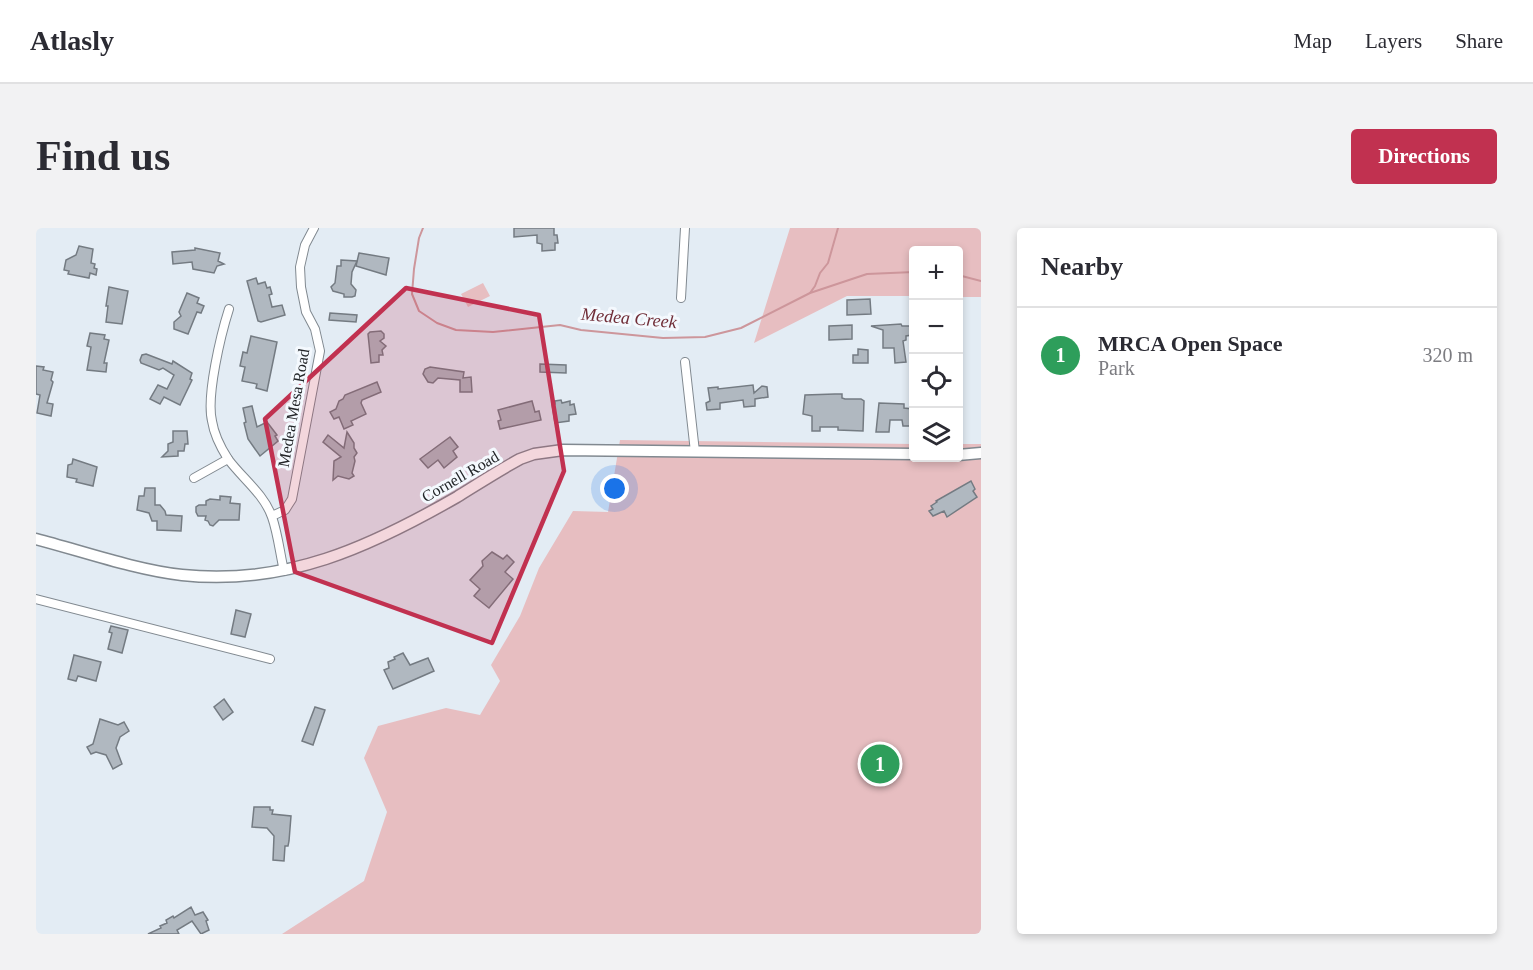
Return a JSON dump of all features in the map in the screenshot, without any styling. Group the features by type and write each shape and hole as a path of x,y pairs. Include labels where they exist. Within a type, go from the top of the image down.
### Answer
{"main road":[{"name":"Cornell Road","path":"36,539 154,571 182,575 237,576 284,571 311,565 366,544 437,508 534,453 563,450 909,454"},
{"path":"963,455 981,453"}],"street":[{"name":"Medea Mesa Road","path":"272,516 285,510 292,499 319,364 319,339 306,312 300,267 305,245 314,228"},
{"path":"681,298 685,228"},
{"path":"229,309 210,401 211,420 218,441 228,459 258,494 272,516 284,571"},
{"path":"685,362 695,452"},
{"path":"194,478 228,459"},
{"path":"36,598 270,659"}],"highlighted area":[{"path":"406,288 539,315 564,471 492,643 295,572 265,419"}],"shaded area":[{"path":"790,228 981,228 981,297 963,297 963,246 909,246 909,296 847,296 754,343"},
{"path":"483,283 490,296 468,307 461,294"},
{"path":"620,440 909,444 909,462 963,462 963,444 981,444 981,934 282,934 364,881 387,812 364,758 378,726 446,708 480,715 500,681 491,665 520,616 539,568 573,511 608,512"}],"building":[{"path":"514,228 554,228 554,235 557,235 558,243 555,243 555,250 542,251 542,244 537,243 537,235 514,237"},
{"path":"79,246 93,249 91,263 95,264 96,275 90,273 89,278 68,274 69,271 64,270 66,260 76,255"},
{"path":"195,248 220,253 218,261 224,264 217,266 214,273 193,269 192,262 173,264 172,252 195,250"},
{"path":"359,253 389,258 386,275 356,266"},
{"path":"341,260 357,261 352,272 351,284 356,290 355,296 344,297 344,294 333,291 331,287 335,283 337,266 341,266"},
{"path":"256,278 258,284 265,282 267,288 270,287 272,307 282,305 285,315 258,321 247,281"},
{"path":"109,287 128,291 122,324 106,322"},
{"path":"187,293 199,298 197,303 204,306 201,313 197,312 188,334 174,329 174,322 181,316 179,312"},
{"path":"870,299 871,314 847,315 847,300"},
{"path":"330,313 357,315 356,322 329,320"},
{"path":"901,324 909,326 909,336 903,341 906,362 895,363 894,348 883,348 883,330 871,326"},
{"path":"852,325 852,339 829,340 829,326"},
{"path":"381,331 384,338 380,341 386,346 382,350 383,355 379,355 379,362 371,363 368,334"},
{"path":"90,333 105,335 104,339 109,340 104,363 107,363 106,372 87,370 91,347 87,346"},
{"path":"251,336 277,342 267,391 256,388 257,384 242,381 245,367 240,366 243,352 247,353"},
{"path":"858,349 868,350 868,363 853,363 853,355 858,355"},
{"path":"146,354 172,364 173,361 192,373 190,379 192,380 180,405 164,397 160,404 150,399 158,385 167,389 174,375 163,368 159,370 141,363 142,355"},
{"path":"540,364 566,365 566,373 540,372"},
{"path":"36,366 53,372 51,380 53,382 47,403 53,404 51,416 37,413 40,395 36,394"},
{"path":"430,367 464,372 463,378 471,377 472,392 460,392 460,380 438,378 433,383 428,382 423,374 425,369"},
{"path":"377,382 381,392 362,400 366,414 351,421 353,425 344,429 339,417 334,419 330,412 336,409 339,401 345,395"},
{"path":"753,385 754,393 762,386 767,387 768,397 755,399 755,406 744,407 743,400 720,403 720,409 707,410 706,403 710,401 708,388"},
{"path":"842,394 842,398 845,399 864,401 863,431 820,427 820,431 812,431 812,416 803,414 805,395"},
{"path":"561,400 562,403 570,401 570,405 574,404 576,414 569,415 569,421 555,423 552,404"},
{"path":"532,401 535,412 539,411 541,420 500,429 498,421 501,420 498,410"},
{"path":"879,403 904,404 904,408 909,409 909,426 903,426 902,420 890,420 889,432 876,432"},
{"path":"252,406 257,427 267,422 277,435 275,436 278,441 260,456 248,439 244,423 246,422 243,408"},
{"path":"173,431 187,431 188,444 185,444 184,451 178,451 178,456 162,457 168,451 168,444 173,442"},
{"path":"347,432 357,453 354,457 352,473 354,476 349,479 338,476 333,480 334,461 341,457 323,442 328,435 344,448"},
{"path":"450,437 458,447 453,451 457,457 444,468 438,460 428,468 420,459"},
{"path":"73,459 97,467 93,486 67,477 68,465 72,464"},
{"path":"971,481 977,497 947,517 944,511 933,516 929,511 933,509 931,506 936,501"},
{"path":"145,488 155,488 155,505 160,505 166,515 182,516 181,531 157,530 157,521 152,521 149,513 137,510 139,496 144,496"},
{"path":"220,496 231,497 230,503 240,504 239,520 219,520 213,526 205,520 206,516 198,516 196,507 206,505 206,501 210,499 220,500"},
{"path":"492,552 503,559 507,555 514,562 505,572 513,579 489,608 474,596 480,589 470,580 483,566 482,561"},
{"path":"236,610 251,614 245,637 231,634"},
{"path":"111,626 128,630 122,653 108,649 112,633 109,632"},
{"path":"403,653 410,665 428,658 434,671 393,689 384,670 389,668 388,662"},
{"path":"74,655 101,662 96,681 78,676 76,681 68,679"},
{"path":"224,699 233,712 223,720 214,707"},
{"path":"315,707 325,710 313,745 302,741"},
{"path":"100,719 118,725 124,722 129,731 120,737 116,748 122,764 113,769 106,755 96,752 91,754 87,747 93,744"},
{"path":"254,807 270,807 270,810 273,810 272,814 291,816 289,841 288,846 285,846 284,861 273,860 274,836 267,828 252,827"},
{"path":"191,907 195,915 203,912 208,920 206,921 209,930 201,934 192,921 177,930 179,934 148,934 161,928 160,926 167,923 166,920 173,916 174,918"}],"waterway":[{"name":"Medea Creek","path":"423,228 419,238 412,294 419,311 437,323 456,330 493,332 560,325 581,330 663,338 705,337 741,328 810,293 867,274 909,272"},
{"path":"810,293 828,263 838,228"},
{"name":"Medea Creek","path":"963,276 981,281"}],"place":[{"name":"MRCA Open Space","path":"880,764"}]}
